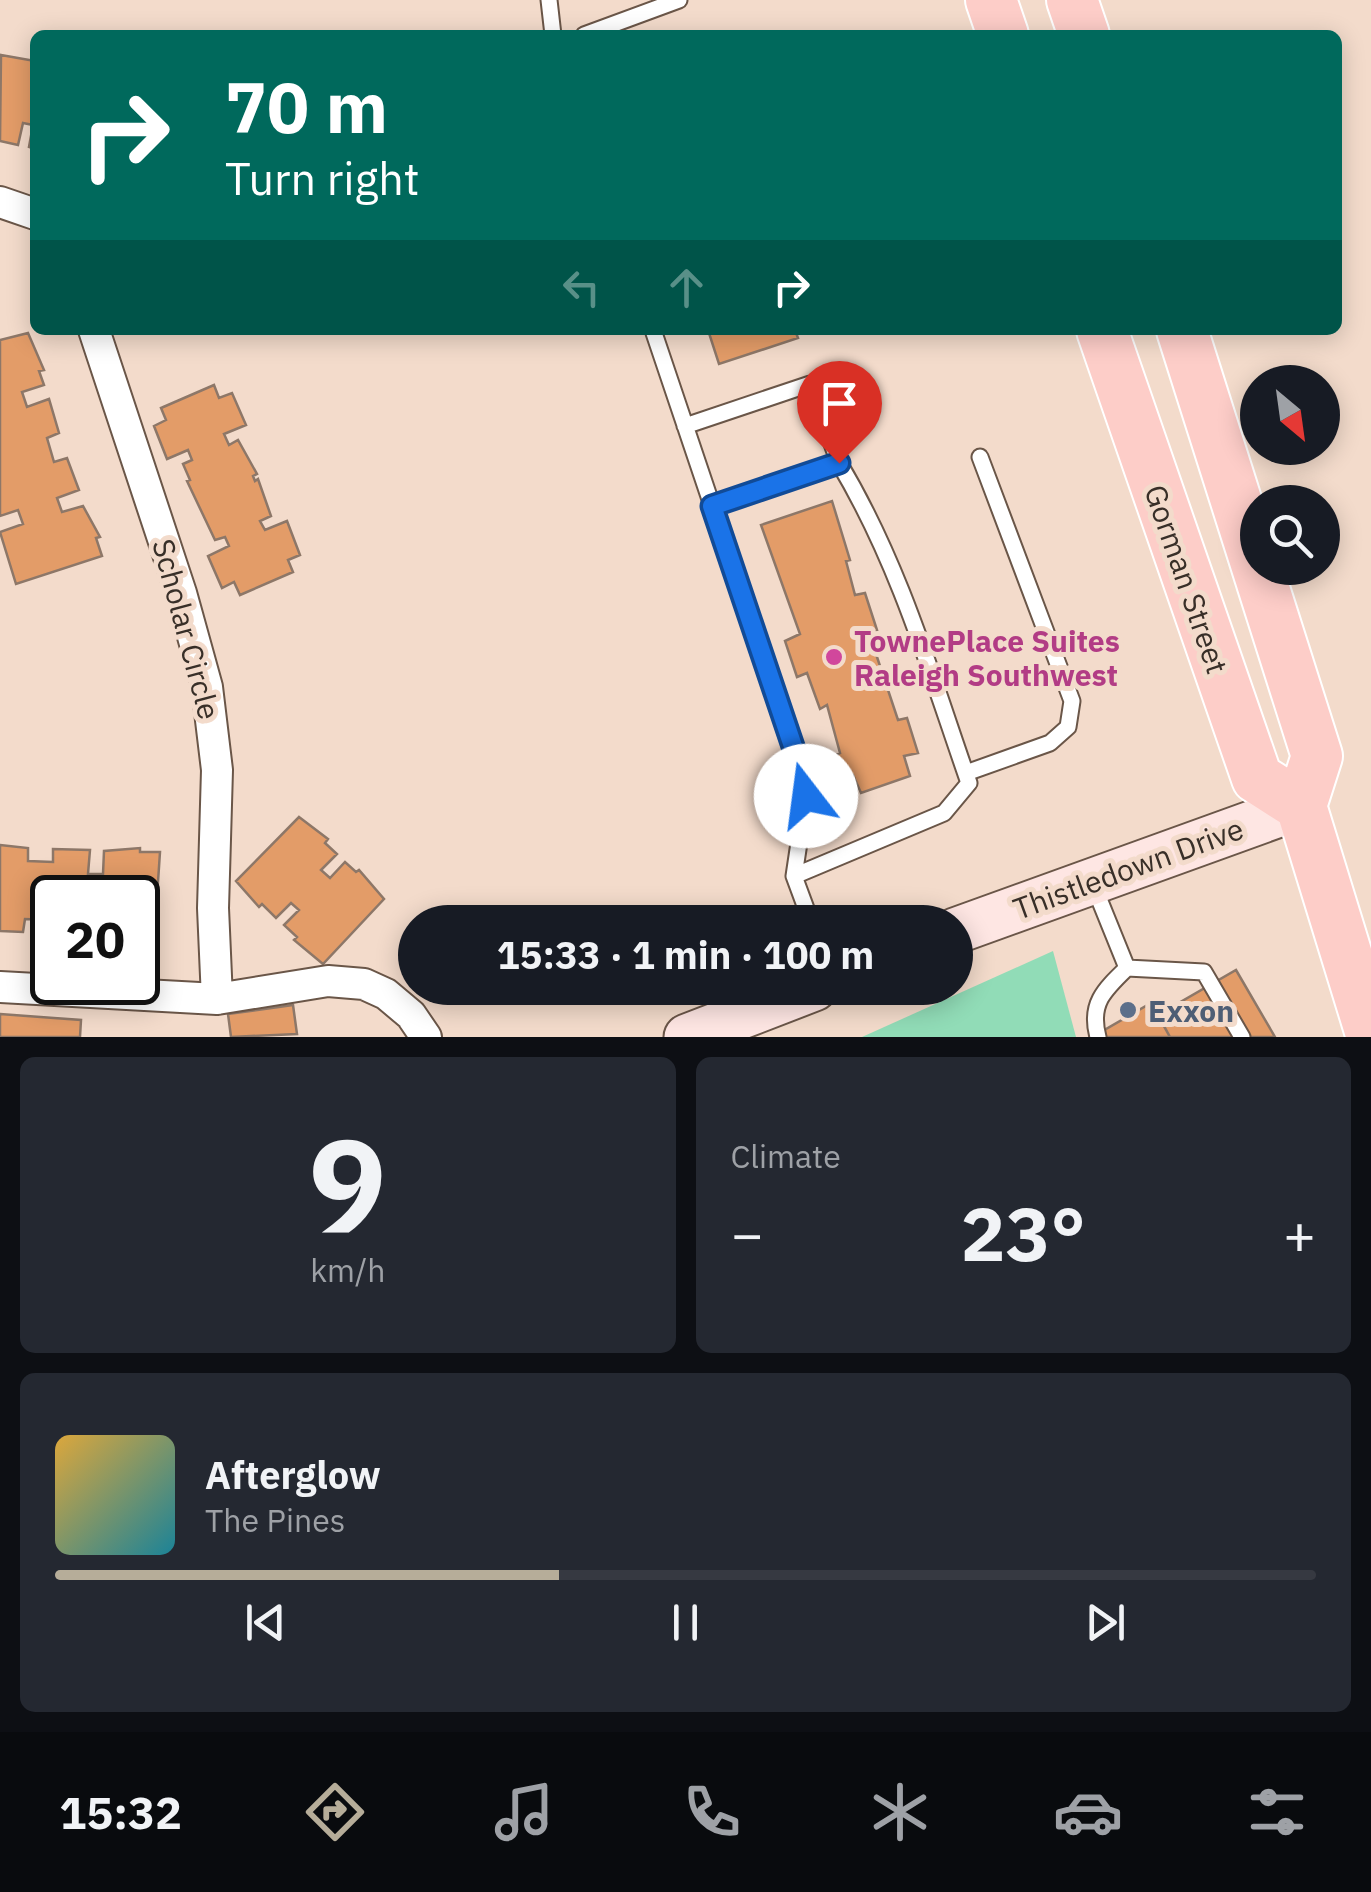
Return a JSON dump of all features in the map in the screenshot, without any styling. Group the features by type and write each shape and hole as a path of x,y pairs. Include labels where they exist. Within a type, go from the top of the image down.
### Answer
{"main road":[{"path":"991,0 1001,30"},
{"path":"1072,0 1082,30"},
{"name":"Gorman Street","path":"1104,335 1257,778 1301,806"},
{"path":"1184,335 1317,756 1301,806 1371,1034"},
{"name":"Thistledown Drive","path":"973,925 1301,806"},
{"path":"687,1037 770,1005"}],"street":[{"path":"0,202 30,212"},
{"name":"Scholar Circle","path":"96,335 181,593 207,687 217,770 213,908 217,999"},
{"path":"0,988 217,999 328,981 364,984 386,994 411,1015 426,1037"}],"lane":[{"path":"548,0 553,30"},
{"path":"597,30 678,0"},
{"path":"655,335 802,773 806,796 794,876 805,905"},
{"path":"685,426 810,384 839,463 861,499 913,616 969,783 944,813 794,876"},
{"path":"966,773 1050,742 1068,728 1072,702 980,457"},
{"path":"712,506 839,463"},
{"path":"1092,880 1126,968"},
{"path":"1098,1037 1093,1017 1100,994 1126,968 1204,972 1242,1037"}],"green space":[{"path":"1053,951 1076,1037 862,1037 933,1005 973,1005 973,987"}],"building":[{"path":"1,55 30,60 30,124 23,123 18,145 0,141"},
{"path":"28,333 44,370 39,371 44,385 22,392 27,407 49,399 59,433 47,438 54,462 67,458 79,490 57,498 62,512 83,506 100,537 96,538 102,556 16,584 0,532 23,524 18,510 0,516 0,340"},
{"path":"710,335 798,338 719,364"},
{"path":"214,385 219,398 232,393 246,425 224,434 229,445 238,440 257,474 253,476 255,481 258,479 271,516 260,521 265,530 287,521 300,555 288,560 293,572 240,595 234,582 222,588 208,556 229,546 225,537 215,540 187,481 190,480 183,464 192,460 188,450 167,459 154,426 166,420 161,408"},
{"name":"TownePlace Suites Raleigh Southwest","path":"832,501 850,560 846,561 855,595 865,593 877,630 869,633 898,720 907,718 918,753 904,756 910,776 861,793 853,775 839,780 831,757 840,753 827,705 820,709 807,673 797,677 785,641 800,634 761,525"},
{"path":"299,817 328,839 325,843 337,854 321,870 330,878 345,862 356,872 359,870 384,899 323,964 294,940 297,937 284,925 299,910 291,903 276,918 262,904 259,907 236,881"},
{"path":"0,845 28,848 28,861 53,862 53,849 90,850 88,874 103,874 104,851 140,848 140,852 160,852 158,875 30,875 30,919 25,919 23,932 0,931"},
{"path":"1236,970 1275,1037 1170,1037 1158,1015"},
{"path":"1151,1003 1170,1037 1104,1037 1101,1032"},
{"path":"293,1005 297,1034 231,1037 228,1014"},
{"path":"0,1014 81,1020 80,1037 0,1037"}],"place":[{"name":"TownePlace Suites Raleigh Southwest","path":"834,657"},
{"name":"Exxon","path":"1128,1010"}],"route":[{"path":"806,796 802,773 712,506 839,463"}]}
